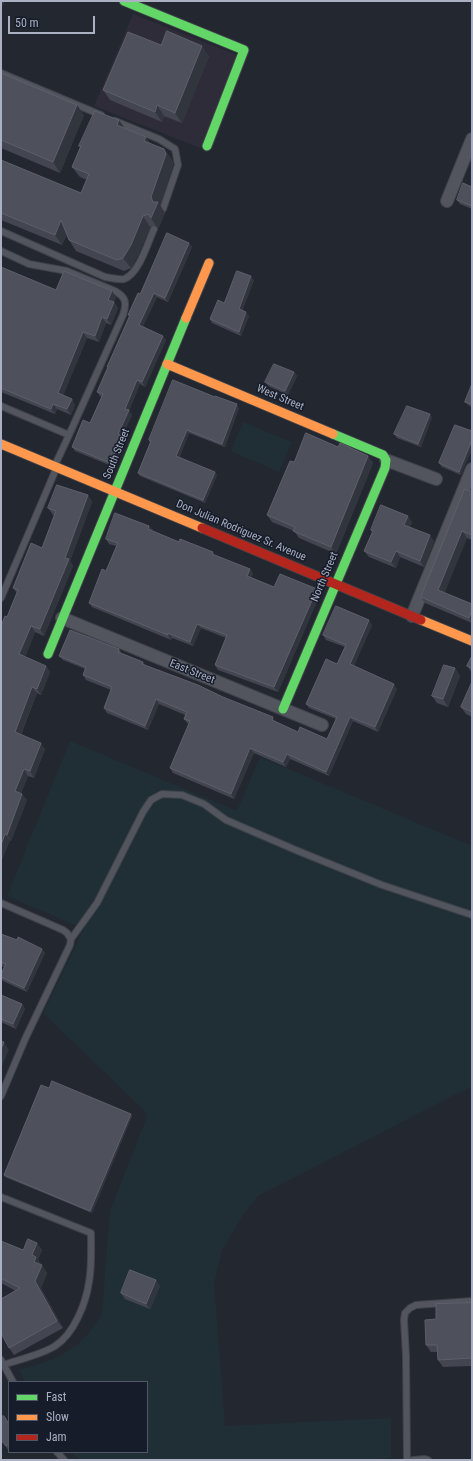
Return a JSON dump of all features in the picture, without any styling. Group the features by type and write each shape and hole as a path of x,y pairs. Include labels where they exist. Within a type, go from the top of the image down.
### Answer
{"street":[{"path":"124,1 244,50 207,146"},
{"path":"447,201 471,141"},
{"name":"South Street","path":"48,654 209,263"},
{"name":"West Street","path":"167,364 385,457"},
{"name":"Don Julian Rodriguez Sr. Avenue","path":"1,444 472,641"},
{"path":"385,457 436,479"},
{"name":"North Street","path":"283,709 335,583 385,468 385,457"},
{"path":"412,616 472,469"},
{"name":"East Street","path":"62,618 322,725"}],"lane":[{"path":"1,73 159,139 175,149 178,165 163,209"},
{"path":"1,231 105,277 116,279 125,278 138,266 154,229"},
{"path":"1,251 29,264 67,271 122,294 126,307 69,435 1,598"},
{"path":"1,406 69,435"},
{"path":"1,1096 26,1037 70,945 71,939 97,903 112,870 143,812 151,800 162,794 182,795 204,804 226,820 298,851 382,885 472,915"},
{"path":"1,903 67,932 71,939"},
{"path":"1,1197 91,1233 92,1256 89,1282 82,1308 70,1332 55,1346 28,1357 2,1362 12,1381"},
{"path":"407,1460 405,1313 416,1305 472,1301"},
{"path":"413,1460 428,1460"}],"shaded area":[{"path":"133,14 237,55 200,148 94,106"},
{"path":"243,422 292,442 279,472 231,451"},
{"path":"70,741 237,811 260,757 472,846 472,1086 258,1196 243,1215 222,1250 214,1283 225,1426 391,1418 391,1458 358,1460 80,1460 72,1453 148,1453 148,1381 24,1381 19,1370 45,1362 67,1351 86,1336 102,1314 110,1211 148,1114 43,1013 84,929 7,896"}],"building":[{"path":"167,31 202,46 175,113 157,105 155,112 103,90 128,32 161,45"},
{"path":"1,73 77,105 53,162 1,140"},
{"path":"95,111 119,120 117,125 146,137 144,141 164,149 166,154 151,197 153,202 158,202 151,218 148,214 143,216 131,245 123,258 117,260 69,240 61,220 55,235 1,213 1,160 81,193 89,174 72,167 81,146 79,146"},
{"path":"463,183 472,187 472,206 457,200"},
{"path":"167,233 189,243 165,298 154,293 139,325 163,336 142,382 137,380 125,409 129,410 118,434 122,436 110,463 72,447 83,420 90,423 103,394 97,392 130,315 128,315 138,293 140,294"},
{"path":"1,267 56,290 64,271 112,291 108,300 114,302 107,319 102,317 95,336 83,332 58,393 72,399 67,409 53,404 51,409 1,388"},
{"path":"237,271 251,276 239,309 246,312 239,332 210,319 218,300 224,303"},
{"path":"274,364 294,372 285,391 265,382"},
{"path":"173,380 237,404 222,444 187,430 176,456 215,472 203,500 138,473 151,441 149,440"},
{"path":"472,384 472,404 465,402"},
{"path":"407,406 430,414 418,444 394,434"},
{"path":"455,425 472,431 472,440 459,472 439,463"},
{"path":"306,433 338,447 340,443 368,456 331,547 293,531 295,527 267,515 290,461 294,462"},
{"path":"57,485 88,495 65,558 69,559 40,629 31,626 19,654 46,666 37,689 32,687 15,732 41,743 30,771 24,769 15,791 22,794 7,835 5,834 1,845 1,626 5,616 7,617 18,590 13,588 31,543 42,548 56,511 48,508"},
{"path":"465,489 472,492 472,535 462,531 438,590 472,604 472,610 469,618 421,597"},
{"path":"381,505 408,516 404,525 430,535 420,561 396,551 391,562 364,551 373,531 371,530"},
{"path":"115,513 149,526 148,529 179,542 180,539 250,569 247,576 274,587 280,574 317,589 274,687 215,665 227,635 197,624 190,642 168,633 168,635 89,603 102,569 106,571 118,543 106,539"},
{"path":"336,606 369,620 350,664 394,684 375,727 350,717 326,772 287,754 283,762 250,748 231,794 170,768 190,721 184,719 187,712 156,699 145,726 104,708 112,687 83,675 86,667 59,656 70,630 119,649 118,652 143,662 142,664 198,685 223,697 273,717 272,720 298,732 300,727 327,739 337,717 306,704 326,659 337,664 346,645 323,635"},
{"path":"472,656 472,668 467,666"},
{"path":"444,665 455,668 443,699 432,696"},
{"path":"472,682 472,712 461,707"},
{"path":"1,934 17,940 18,937 42,949 24,988 1,977 6,964 1,962"},
{"path":"1,995 22,1004 13,1024 1,1019"},
{"path":"1,1041 4,1042 1,1049"},
{"path":"52,1081 131,1114 90,1211 4,1175 41,1085 49,1088"},
{"path":"28,1239 37,1243 32,1255 36,1257 34,1262 42,1265 35,1281 57,1321 9,1348 1,1333 1,1299 20,1288 1,1278 1,1241 23,1250"},
{"path":"130,1270 156,1280 146,1304 121,1293"},
{"path":"472,1303 472,1358 438,1360 437,1345 426,1345 425,1320 436,1319 436,1304"},
{"path":"4,1416 8,1422 8,1445 6,1446 1,1440 1,1417"}],"traffic: fast":[{"path":"124,1 244,50 207,146"},
{"path":"48,654 186,318"},
{"path":"283,709 385,468 386,460 383,455 333,434"}],"traffic: slow":[{"path":"186,318 209,263"},
{"path":"167,364 333,434"},
{"path":"1,444 202,528"},
{"path":"421,620 472,641"}],"traffic: jam":[{"path":"202,528 421,620"}]}
